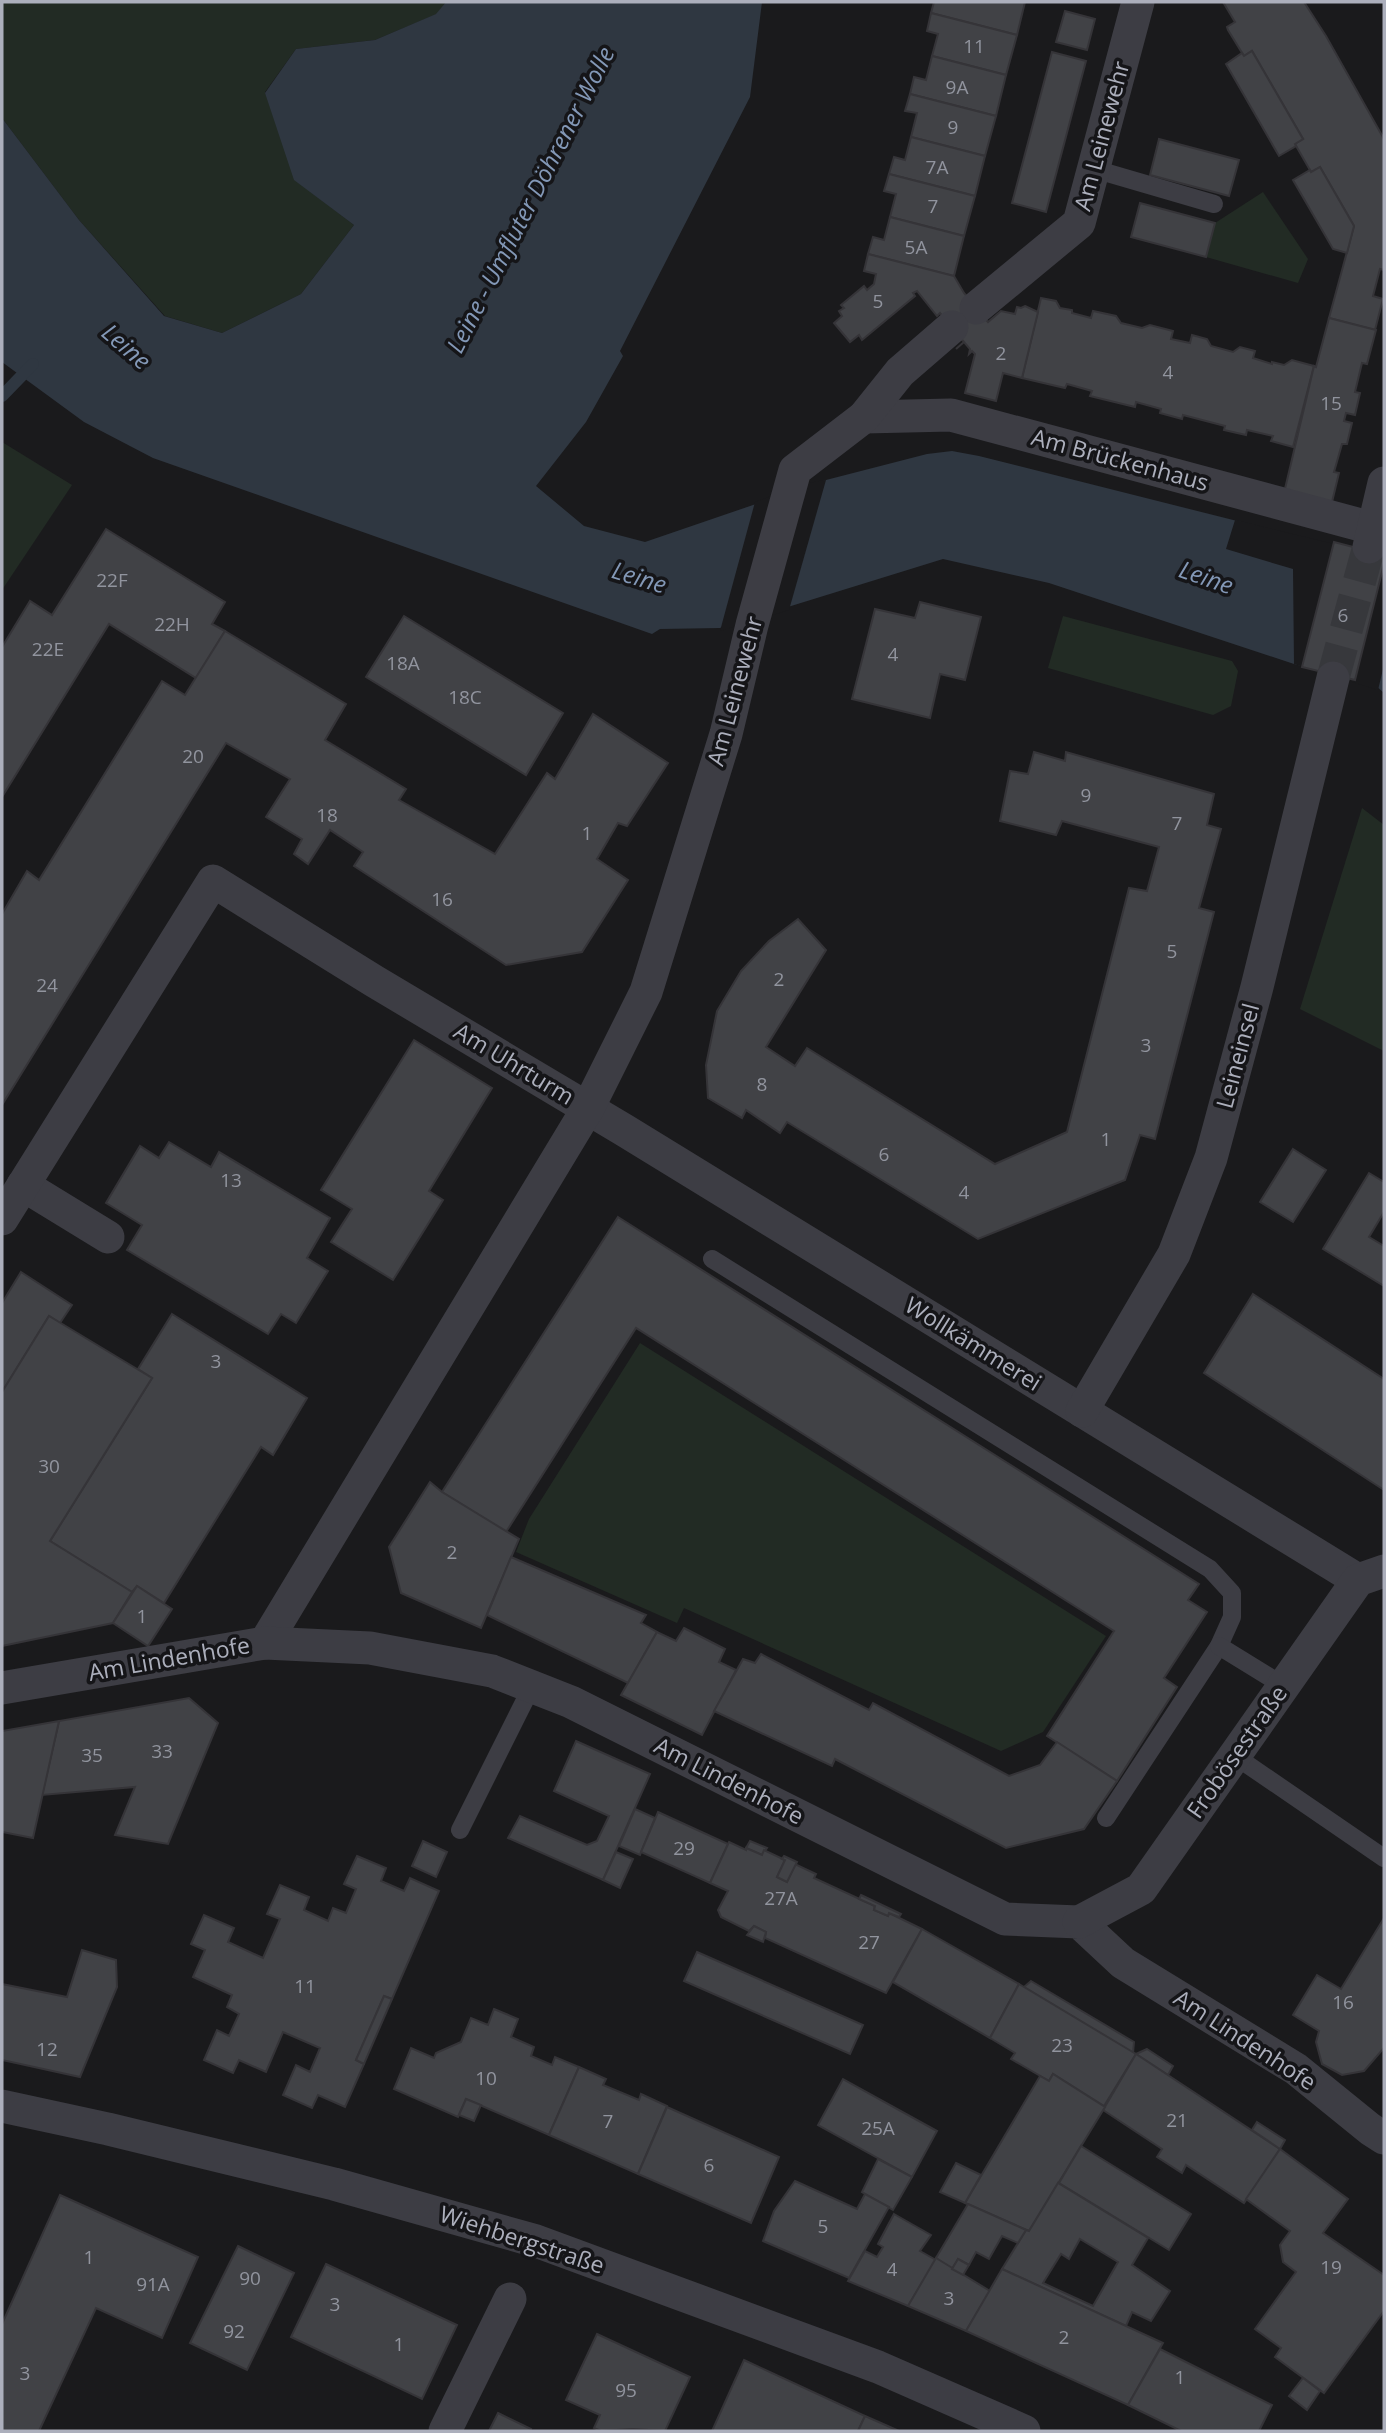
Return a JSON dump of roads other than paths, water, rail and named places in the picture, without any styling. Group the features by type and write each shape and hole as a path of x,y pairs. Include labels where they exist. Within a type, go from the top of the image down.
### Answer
{"street":[{"name":"Am Leinewehr","path":"588,1108 646,992 726,734 752,625 795,470 864,417 900,372 1079,223 1138,2"},
{"name":"Am Brückenhaus","path":"864,417 951,415 1370,539 1383,490"},
{"name":"Leineinsel","path":"1082,1411 1174,1254 1211,1158 1257,987 1333,678"},
{"name":"Am Uhrturm","path":"2,1219 213,881 374,981 588,1108 265,1643"},
{"name":"Wollkämmerei","path":"588,1108 1082,1411 1371,1576"},
{"path":"23,1185 108,1237"},
{"name":"Frobösestraße","path":"1079,1922 1141,1889 1284,1685 1371,1576"},
{"name":"Am Lindenhofe","path":"2,1688 265,1643 370,1648 492,1671 584,1708 1005,1919 1079,1922 1124,1962 1296,2069 1384,2138"},
{"name":"Wiehbergstraße","path":"2,2106 334,2184 536,2241 878,2367 1024,2431"},
{"path":"445,2431 510,2299"}],"lane":[{"path":"1094,169 1214,204"},
{"path":"712,1259 1210,1569 1232,1593 1232,1616 1219,1646 1106,1818"},
{"path":"1219,1646 1284,1685"},
{"path":"460,1830 532,1686"},
{"path":"1235,1756 1384,1858"}],"water":[{"path":"446,2 762,2 750,97 620,351 623,356 586,422 536,486 584,526 645,542 826,480 927,454 952,451 979,456 1384,558 1384,693 1375,685 1294,664 1049,583 943,559 720,628 660,629 652,634 153,458 84,422 2,362 2,118 79,220 164,316 222,333 301,294 354,225 294,180 265,93 296,49 375,40 436,14"}],"waterway":[{"path":"2,396 33,364"}],"tunnel":[{"path":"1333,678 1368,550"}],"water label":[{"name":"Leine - Umfluter Döhrener Wolle","path":"531,200"},
{"name":"Leine","path":"126,347"},
{"name":"Leine","path":"639,578"},
{"name":"Leine","path":"1206,578"}]}
